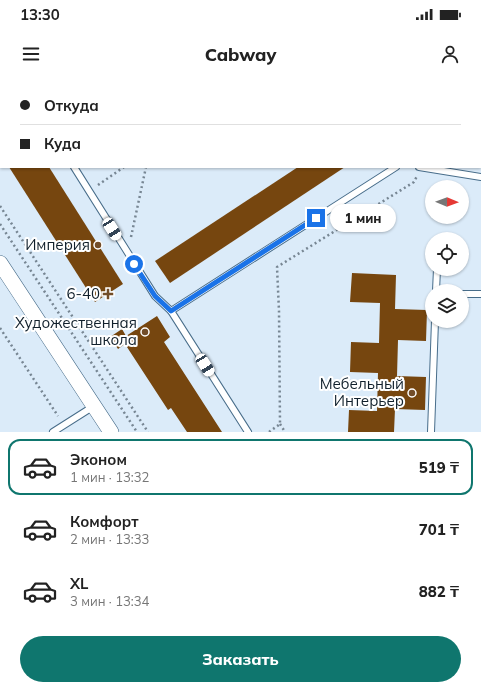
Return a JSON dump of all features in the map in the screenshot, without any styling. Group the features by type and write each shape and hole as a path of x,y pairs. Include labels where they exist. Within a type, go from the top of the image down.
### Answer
{"street":[{"path":"0,263 111,432"}],"lane":[{"path":"75,168 155,296 171,311 248,432"},
{"path":"171,311 394,168"},
{"path":"426,168 481,177"},
{"path":"469,294 481,294"},
{"path":"431,432 435,328"},
{"path":"53,432 94,406"}],"path":[{"path":"89,192 123,168"},
{"path":"128,253 146,168"},
{"path":"285,432 280,424 279,311 276,267 414,182 420,168"},
{"path":"0,206 148,432"},
{"path":"0,224 137,432"},
{"path":"0,328 64,425"},
{"path":"269,432 280,424"}],"building":[{"path":"10,168 50,168 123,284 95,302"},
{"path":"296,168 343,168 170,283 155,261"},
{"path":"352,273 396,275 395,309 425,310 426,341 398,340 397,376 426,377 425,410 395,409 394,432 348,432 349,410 377,411 378,373 350,372 351,342 379,343 380,303 350,302"},
{"path":"157,316 170,337 164,342 222,432 187,432 171,408 168,410 125,344 118,349 110,337 122,329 126,336"}],"place":[{"name":"Империя","path":"98,245"},
{"name":"6-40","path":"108,294"},
{"name":"Художественная школа","path":"145,332"},
{"name":"Мебельный Интерьер","path":"412,393"}],"route":[{"path":"134,264 155,296 171,311 316,218"}]}
